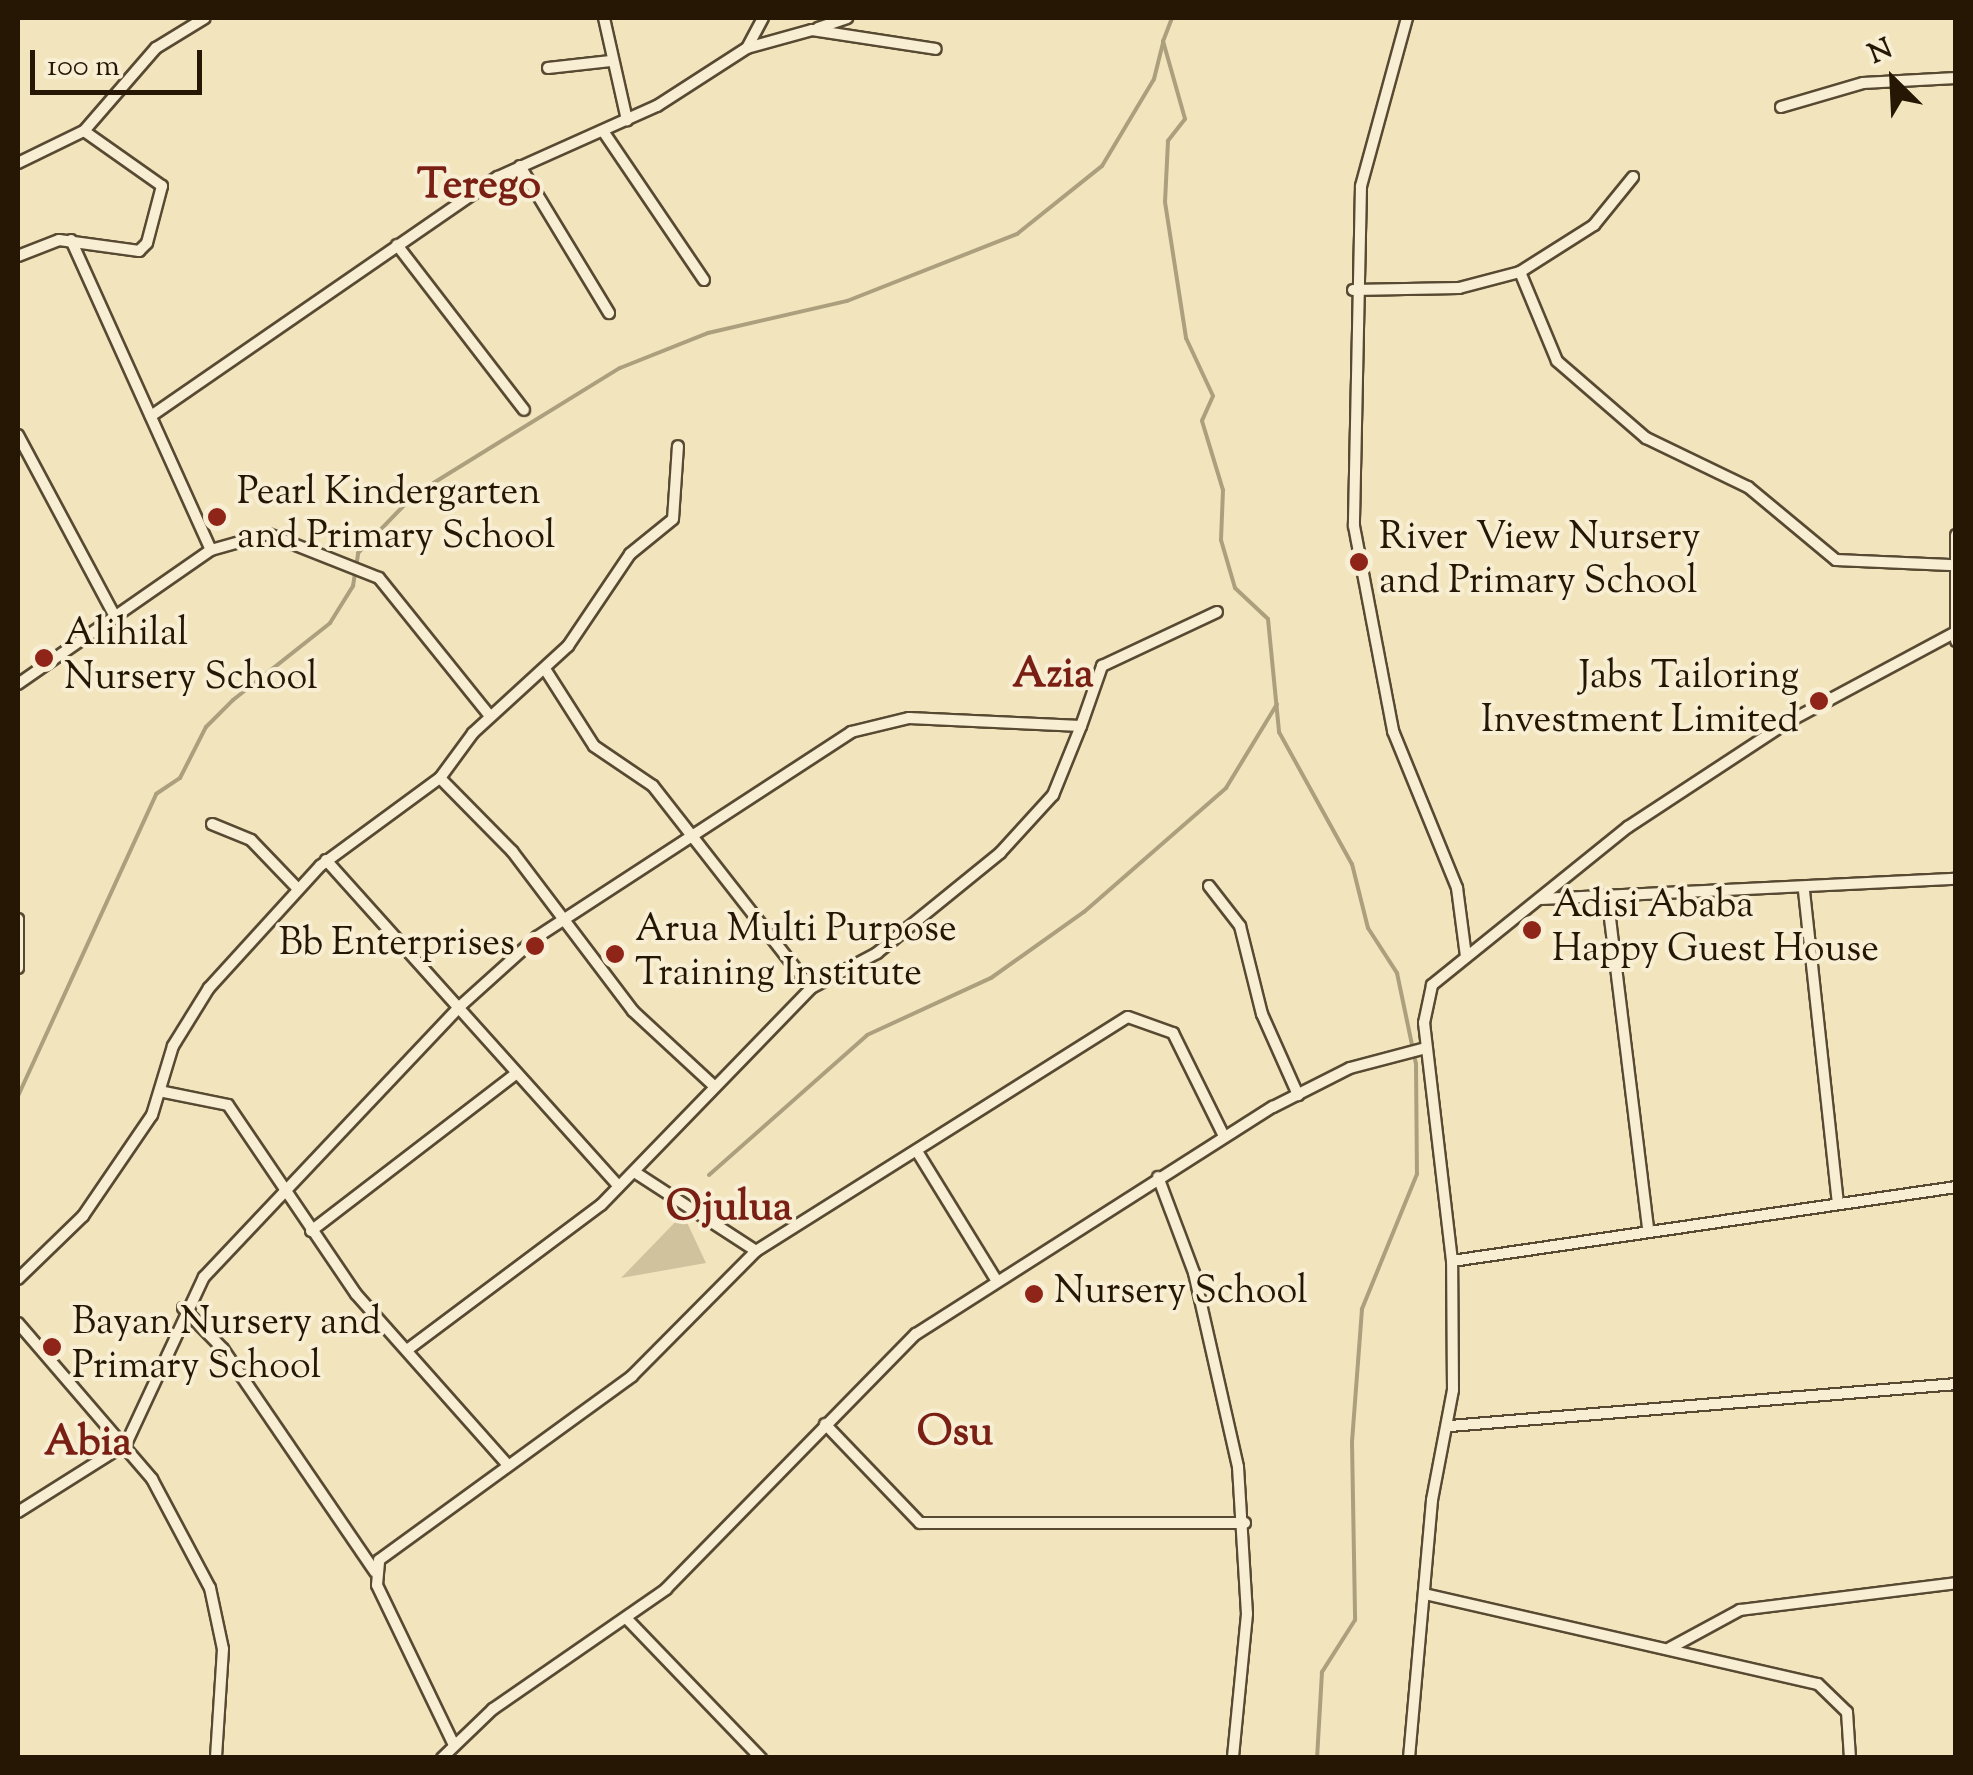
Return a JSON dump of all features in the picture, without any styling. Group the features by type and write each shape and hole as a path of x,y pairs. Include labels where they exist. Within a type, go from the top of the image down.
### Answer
{"street":[{"path":"18,163 84,131 156,48 205,18"},
{"path":"604,18 627,120"},
{"path":"747,48 763,18"},
{"path":"151,416 520,166 627,120 747,48 847,18"},
{"path":"1408,18 1363,172 1353,290 1354,526 1393,731 1457,888 1466,956"},
{"path":"812,30 936,49"},
{"path":"548,68 611,62"},
{"path":"1781,108 1863,82 1956,78"},
{"path":"18,256 70,240 139,251 164,200 158,182 84,131"},
{"path":"603,131 704,280"},
{"path":"520,166 609,314"},
{"path":"1353,290 1458,288 1520,272 1594,225 1634,177"},
{"path":"70,240 211,550"},
{"path":"397,246 524,410"},
{"path":"1520,272 1557,361 1646,438 1748,487 1836,560 1950,565"},
{"path":"18,435 113,613"},
{"path":"18,1280 83,1216 164,1092 173,1046 208,988 326,860 440,778 490,716 545,669 630,554 673,519 678,446"},
{"path":"18,684 113,613 211,550 268,534 367,570 490,716"},
{"path":"1409,1758 1429,1595 1432,1500 1450,1426 1452,1262 1426,1048 1432,985 1540,898 1739,753 1954,628 1950,565 1956,534"},
{"path":"407,1350 636,1172 811,988 877,954 1034,820 1081,726 1102,666 1217,612"},
{"path":"545,669 594,746 653,786 688,838 811,988"},
{"path":"18,1512 126,1444 184,1308 282,1188 456,1009 564,918 831,744 889,720 1081,726"},
{"path":"440,778 564,918 633,1012 714,1086"},
{"path":"212,824 245,835 298,889"},
{"path":"326,860 513,1076 619,1186"},
{"path":"1540,898 1608,902 1956,879"},
{"path":"1209,886 1240,926 1262,1014 1298,1095"},
{"path":"1804,891 1838,1202"},
{"path":"1608,902 1648,1227"},
{"path":"18,919 18,968"},
{"path":"375,1572 385,1554 632,1376 756,1251 918,1153 1128,1017 1173,1033 1224,1136"},
{"path":"442,1758 453,1743 628,1620 916,1334 995,1278 1224,1136 1298,1095 1426,1048"},
{"path":"311,1231 513,1076"},
{"path":"164,1092 228,1105 311,1231 407,1350 508,1465"},
{"path":"918,1153 995,1278"},
{"path":"636,1172 756,1251"},
{"path":"1158,1177 1194,1273 1245,1522 1248,1614 1233,1758"},
{"path":"1452,1262 1648,1227 1956,1187"},
{"path":"184,1308 222,1349 375,1572 453,1743"},
{"path":"18,1323 126,1444 220,1612 216,1758"},
{"path":"1450,1426 1956,1384"},
{"path":"825,1424 920,1524 1245,1522"},
{"path":"1670,1648 1740,1610 1956,1582"},
{"path":"1429,1595 1670,1648 1837,1695 1851,1725 1850,1758"},
{"path":"628,1620 761,1758"}],"shaded area":[{"path":"683,1214 706,1263 621,1278"}],"waterway":[{"path":"1172,18 1163,41 1185,119 1168,141 1165,202 1186,338 1213,396 1202,421 1223,490 1221,540 1235,588 1268,619 1279,732 1352,864 1368,928 1397,973 1416,1064 1417,1174 1362,1309 1352,1442 1355,1620 1322,1672 1317,1758"},
{"path":"18,1096 156,794 180,778 206,727 233,700 330,623 353,586 358,553 414,495 620,368 708,333 847,301 1017,234 1102,166 1154,79 1163,42"},
{"path":"709,1175 867,1035 991,978 1084,912 1226,788 1277,704"}],"place":[{"name":"Pearl Kindergarten and Primary School","path":"217,517"},
{"name":"River View Nursery and Primary School","path":"1359,562"},
{"name":"Alihilal Nursery School","path":"44,658"},
{"name":"Jabs Tailoring Investment Limited","path":"1819,701"},
{"name":"Adisi Ababa Happy Guest House","path":"1532,930"},
{"name":"Bb Enterprises","path":"535,946"},
{"name":"Arua Multi Purpose Training Institute","path":"615,954"},
{"name":"Nursery School","path":"1034,1294"},
{"name":"Bayan Nursery and Primary School","path":"52,1347"}],"district":[{"name":"Terego","path":"479,187"},
{"name":"Azia","path":"1053,676"},
{"name":"Ojulua","path":"729,1209"},
{"name":"Osu","path":"955,1434"},
{"name":"Abia","path":"88,1444"}]}
